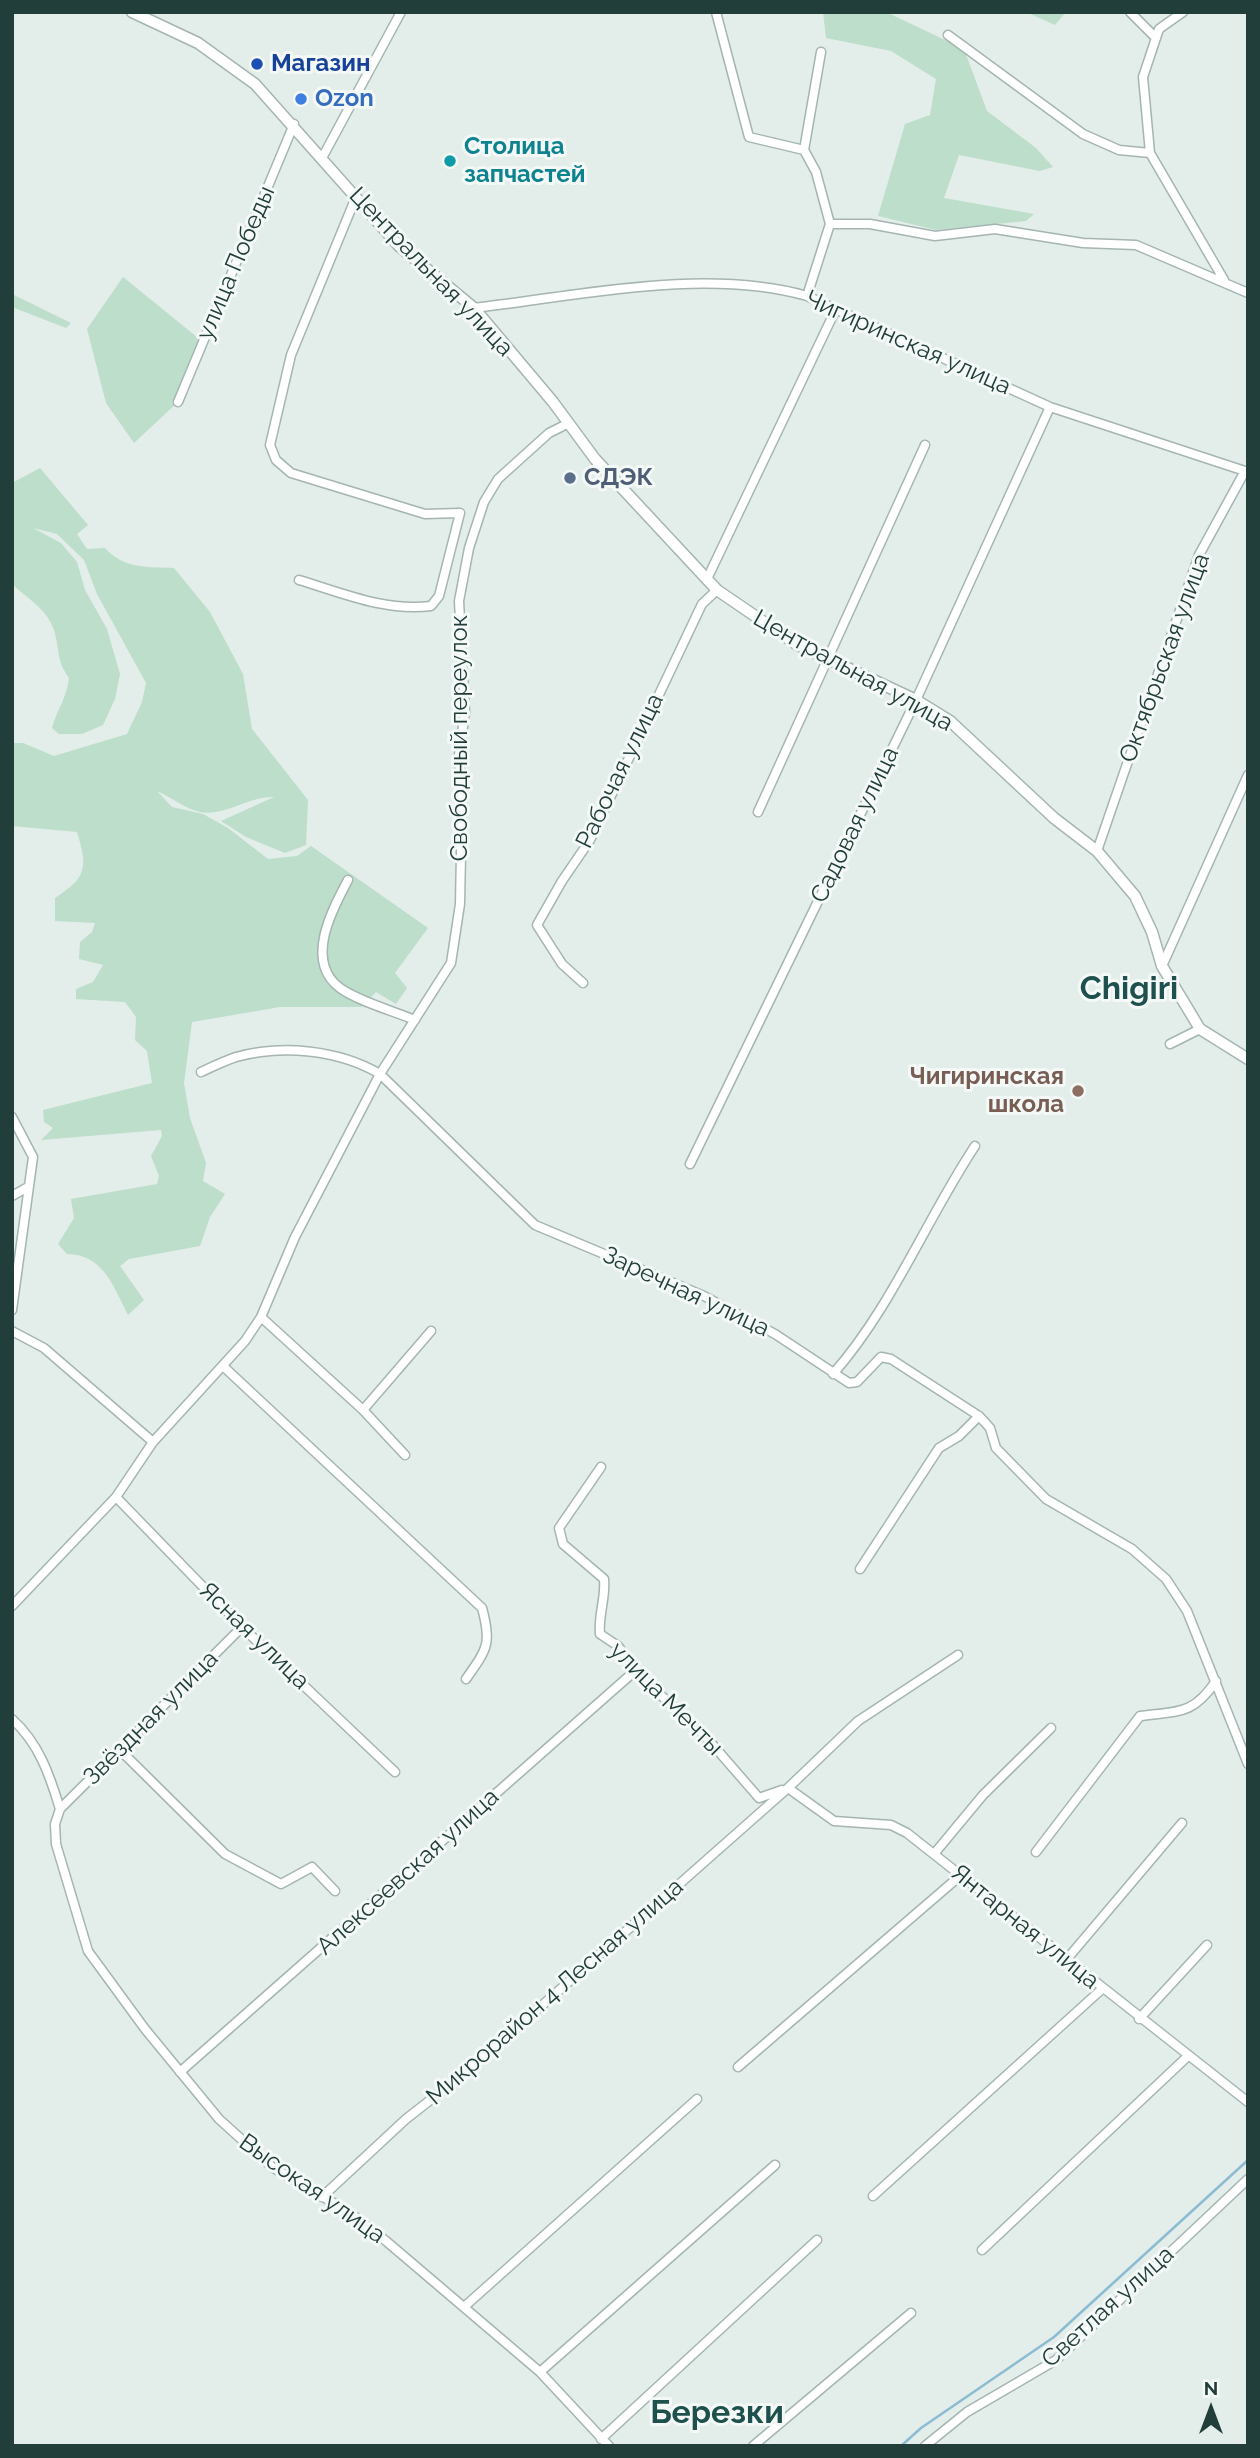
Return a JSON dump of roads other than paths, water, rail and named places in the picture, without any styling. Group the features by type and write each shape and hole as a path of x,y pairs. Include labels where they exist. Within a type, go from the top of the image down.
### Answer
{"street":[{"name":"Центральная улица","path":"132,12 198,43 255,84 399,246 474,308 569,423 595,459 717,590 773,629 829,660 916,700 950,721 1054,818 1097,851 1135,896 1152,933 1162,966 1200,1029 1248,1059"},
{"path":"322,158 401,12"},
{"path":"716,12 749,137 804,150"},
{"path":"1130,12 1157,34"},
{"path":"1169,12 1157,34 1143,77 1150,153 1224,280"},
{"path":"1157,34 1183,12"},
{"path":"948,35 1083,134 1119,150 1150,153"},
{"path":"807,296 830,224 816,172 804,150 821,52"},
{"name":"улица Победы","path":"178,402 293,124"},
{"path":"299,580 375,603 411,608 431,606 439,596 460,513 425,514 291,473 275,460 270,444 291,355 356,197"},
{"path":"830,224 870,224 935,236 995,229 1083,243 1136,246 1224,280 1248,293"},
{"name":"Чигиринская улица","path":"474,308 642,289 733,284 807,296 1050,407 1246,471"},
{"path":"707,579 835,311"},
{"name":"Садовая улица","path":"690,1164 916,700 1050,407"},
{"name":"Свободный переулок","path":"380,1074 451,963 456,947 462,816 459,755 465,712 459,601 469,548 484,502 498,479 549,433 569,423"},
{"path":"758,812 925,445"},
{"name":"Октябрьская улица","path":"1097,851 1199,555 1246,471"},
{"name":"Рабочая улица","path":"583,983 562,964 537,925 590,840 702,604 717,590"},
{"path":"1162,966 1248,775"},
{"path":"348,880 331,909 323,944 324,969 340,988 415,1020"},
{"path":"1170,1044 1200,1029"},
{"name":"Заречная улица","path":"201,1073 237,1057 287,1051 327,1054 361,1063 380,1074 535,1225 704,1296 775,1334 833,1374"},
{"path":"12,1606 116,1497 153,1442 224,1367 261,1317 295,1237 380,1074"},
{"path":"12,1117 33,1157 12,1310"},
{"path":"975,1146 949,1185 861,1343 833,1374 849,1383 857,1382 874,1361 881,1357 891,1359 979,1416 990,1428 996,1448 1014,1470 1046,1499 1132,1549 1167,1579 1187,1611 1248,1764"},
{"path":"12,1196 29,1187"},
{"path":"261,1317 363,1410 405,1455"},
{"path":"12,1331 44,1348 153,1442"},
{"path":"363,1410 431,1331"},
{"path":"224,1367 482,1608 489,1636 482,1656 466,1679"},
{"path":"860,1569 939,1448 959,1436 979,1416"},
{"name":"улица Мечты","path":"601,1467 559,1528 563,1544 604,1579 606,1597 599,1624 600,1634 618,1646 636,1670 706,1737 759,1798 788,1788"},
{"name":"Ясная улица","path":"116,1497 242,1627 395,1772"},
{"name":"Звёздная улица","path":"60,1809 121,1751 242,1627"},
{"name":"Микрорайон 4 Лесная улица","path":"322,2197 406,2119 470,2069 788,1788 858,1721 958,1655"},
{"name":"Алексеевская улица","path":"180,2072 636,1670"},
{"path":"1036,1852 1140,1716 1178,1711 1201,1703 1216,1681"},
{"path":"12,1719 22,1728 48,1768 60,1809"},
{"path":"934,1854 983,1795 1051,1728"},
{"path":"121,1751 225,1854 281,1884 312,1867 335,1891"},
{"name":"Янтарная улица","path":"788,1788 834,1821 891,1825 934,1854 1139,2019 1248,2102"},
{"name":"Высокая улица","path":"60,1809 55,1824 56,1844 88,1951 180,2072 236,2136 272,2167 349,2212 386,2241 540,2372 608,2446"},
{"path":"1067,1959 1182,1823"},
{"path":"738,2067 961,1875"},
{"path":"1139,2019 1207,1945"},
{"path":"873,2196 1102,1989"},
{"path":"982,2250 1188,2056"},
{"path":"464,2307 697,2099"},
{"path":"540,2372 775,2165"},
{"name":"Светлая улица","path":"925,2446 967,2412 1056,2360 1248,2179"},
{"path":"601,2438 817,2240"},
{"path":"752,2446 911,2313"}],"waterway":[{"path":"901,2446 921,2428 1054,2337 1248,2160"}],"place":[{"name":"Магазин","path":"257,64"},
{"name":"Ozon","path":"301,99"},
{"name":"Столица запчастей","path":"450,161"},
{"name":"СДЭК","path":"570,478"},
{"name":"Чигиринская школа","path":"1078,1091"}],"district":[{"name":"Chigiri","path":"1129,989"},
{"name":"Березки","path":"717,2413"}]}
